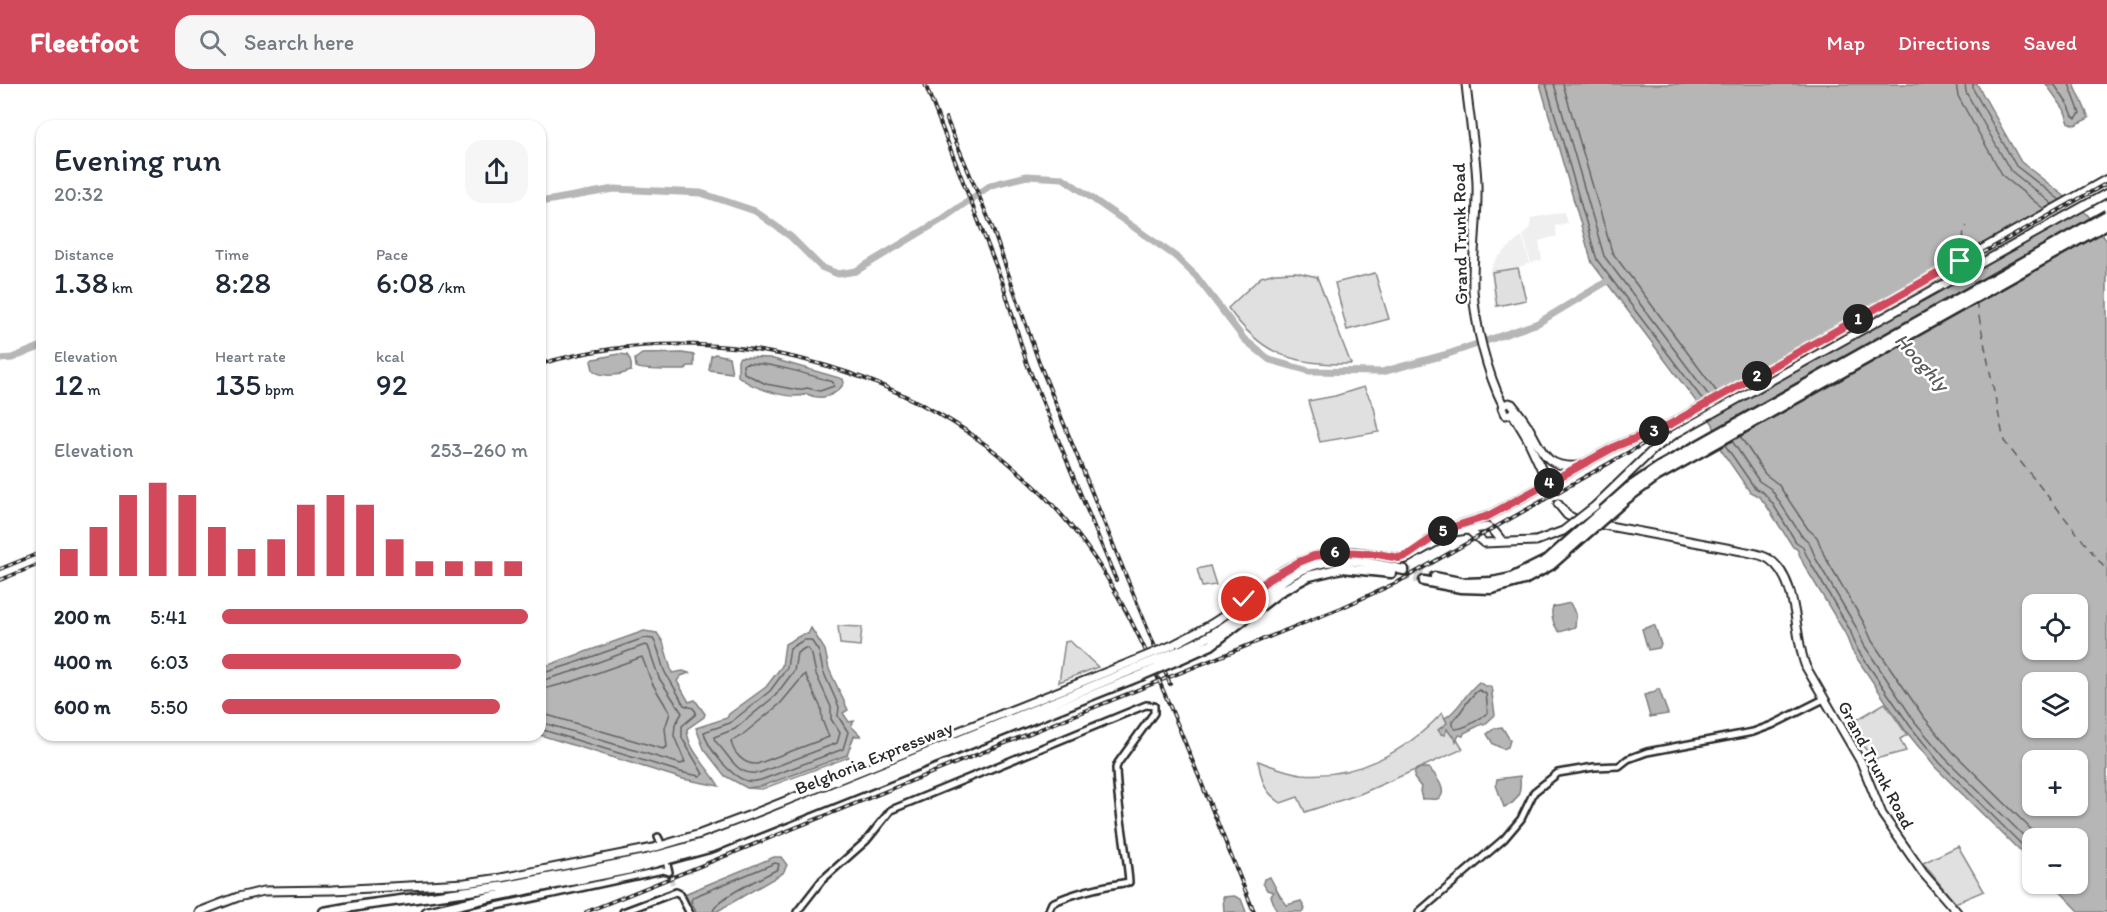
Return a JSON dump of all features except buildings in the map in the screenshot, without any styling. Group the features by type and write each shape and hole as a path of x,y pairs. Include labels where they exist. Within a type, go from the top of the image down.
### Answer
{"highway":[{"path":"1435,577 1492,585 1521,574 1547,560 1628,488 1659,466 2107,215"},
{"path":"1424,581 1461,588 1524,580 1551,565 1626,498 1656,477 2107,224"},
{"name":"Belghoria Expressway","path":"427,912 644,866 713,847 1178,651 1218,631 1276,584 1296,572 1334,561 1373,563 1404,570"},
{"name":"Belghoria Expressway","path":"1178,651 1224,636 1279,592 1309,576 1342,568 1391,573"},
{"name":"Belghoria Expressway","path":"324,912 507,886 645,859 703,843 1137,668"}],"main road":[{"name":"Grand Trunk Road","path":"1466,84 1477,184 1473,289 1479,328 1494,382 1527,438 1551,490"},
{"path":"1423,547 1444,530 1488,516 1616,446 1669,425 2106,179"},
{"path":"1470,531 1484,543 1536,541 1563,531 1595,506 1654,449 1675,434 2107,193"},
{"path":"1510,407 1526,422 1540,450 1549,460 1559,466 1580,466"},
{"name":"Grand Trunk Road","path":"1558,504 1567,515 1577,520 1748,552 1772,561 1780,571 1791,598 1802,660 1864,769 1874,799 1927,878 1957,912"},
{"path":"199,912 238,897 264,891 333,890 484,881 653,848 730,823 1178,651 1269,579 1314,556 1343,552 1399,558 1448,534 1485,527 1490,528 1502,541"}],"street":[{"path":"1419,912 1512,831 1529,806 1534,792 1558,773 1594,767 1619,766 1628,759 1647,752 1753,732 1772,726 1824,699"},
{"path":"797,912 822,880 866,841 891,810 1146,705 1154,706 1154,713 1116,768 1118,806 1129,882 1097,888 1058,900 1052,903 1048,912"},
{"path":"468,912 663,870 669,872 667,865"},
{"path":"673,885 689,912"},
{"path":"623,912 676,892"}],"shaded area":[{"path":"1564,212 1567,223 1555,226 1557,236 1539,241 1542,260 1531,263 1523,235 1530,227 1531,218"},
{"path":"1522,236 1530,263 1519,267 1527,301 1495,308 1490,270 1497,258"},
{"path":"1518,268 1526,300 1497,306 1492,272"},
{"path":"1296,272 1317,277 1351,364 1312,362 1281,354 1254,337 1228,308 1261,277 1275,273"},
{"path":"1375,273 1389,319 1347,330 1335,283"},
{"path":"1364,387 1374,407 1379,432 1320,442 1308,401"},
{"path":"1210,566 1216,585 1202,587 1197,569"},
{"path":"838,626 862,627 860,646 840,644"},
{"path":"1070,641 1098,667 1059,682 1065,642"},
{"path":"1885,703 1907,735 1900,739 1906,751 1872,760 1863,745 1866,742 1853,722"},
{"path":"1442,713 1463,749 1360,794 1305,812 1298,797 1281,803 1270,794 1264,785 1258,761 1302,774 1341,772 1379,760 1413,739"},
{"path":"847,755 849,757 762,789 747,788 762,786"},
{"path":"1958,846 1984,891 1955,903 1923,863"}],"water":[{"name":"Hooghly","path":"1540,84 1977,84 2021,162 2087,214 2107,241 2107,912 2080,912 2063,894 2088,894 2088,828 2022,828 2022,853 1935,767 1905,730 1852,651 1845,633 1804,565 1797,549 1793,547 1760,497 1750,492 1719,447 1713,424 1592,263"},
{"path":"2046,84 2074,84 2089,118 2075,125 2069,123 2064,109"},
{"path":"619,354 627,355 631,362 631,371 607,375 593,370 591,361 594,359"},
{"path":"642,354 694,355 694,366 688,366 685,370 652,370 636,367 635,359"},
{"path":"715,354 729,357 732,373 709,370 711,356"},
{"path":"740,357 770,358 843,379 844,383 837,391 823,397 807,394 782,395 752,385 738,376"},
{"path":"1570,603 1576,615 1575,627 1560,632 1553,621 1553,607"},
{"path":"1655,626 1661,645 1659,648 1648,650 1642,629"},
{"path":"811,628 825,650 829,669 848,710 843,713 849,722 854,721 851,726 861,736 854,736 847,755 762,786 747,788 725,776 704,749 696,728 727,718 729,714 766,687 782,666 785,644 803,634 808,634"},
{"path":"644,631 657,633 663,642 672,673 683,671 689,673 681,676 677,681 689,702 695,700 705,714 687,729 688,737 695,752 719,786 683,779 546,737 546,666"},
{"path":"1479,682 1490,686 1493,691 1495,715 1484,725 1464,733 1463,736 1459,735 1456,741 1447,729 1445,735 1441,734 1438,730 1447,723 1445,718"},
{"path":"1659,689 1668,714 1650,717 1644,695 1655,692"},
{"path":"1502,727 1510,740 1508,747 1503,749 1493,744 1487,734 1495,728"},
{"path":"1420,768 1429,768 1440,784 1442,793 1437,799 1422,799 1421,787 1414,778 1415,771"},
{"path":"1520,776 1516,799 1504,807 1496,785 1497,779"},
{"path":"774,857 781,857 787,865 783,873 716,912 691,912 683,897 687,893"},
{"path":"1270,877 1287,905 1301,901 1305,909 1303,912 1277,912 1271,896 1274,892 1267,890 1263,883 1264,879"},
{"path":"1234,896 1241,899 1246,912 1224,912 1223,897"}],"pier":[{"path":"2069,196 2084,208 1707,420 1696,406"}],"waterway":[{"path":"546,201 614,189 701,193 755,211 791,237 821,267 838,274 856,271 941,220 991,185 1027,176 1063,178 1175,256 1196,276 1244,339 1270,360 1309,371 1382,372 1448,354 1538,323 1606,282"},
{"path":"0,359 12,358 36,348"}],"ferry route":[{"path":"1967,226 1963,236 1967,254"},
{"path":"1971,273 1973,286"},
{"path":"1976,302 2004,441 2107,571"}],"tunnel":[{"path":"1551,490 1558,504"},
{"path":"1404,570 1435,577"},
{"path":"1391,573 1424,581"},
{"path":"669,872 673,885"}],"railway":[{"path":"925,84 1003,284 1027,364 1116,580"},
{"path":"946,118 992,227 1040,365 1170,684"},
{"path":"586,912 1341,608 1398,582 2107,183"},
{"path":"546,363 617,348 695,345 773,353 849,373 921,404 987,446 1046,497 1095,559 1120,599 1161,684 1254,912"},
{"path":"0,569 36,554"},
{"path":"0,580 36,565"}],"route":[{"path":"1244,599 1285,569 1314,556 1343,552 1399,558 1408,555 1444,530 1488,516 1616,446 1669,425 1960,261"}]}
